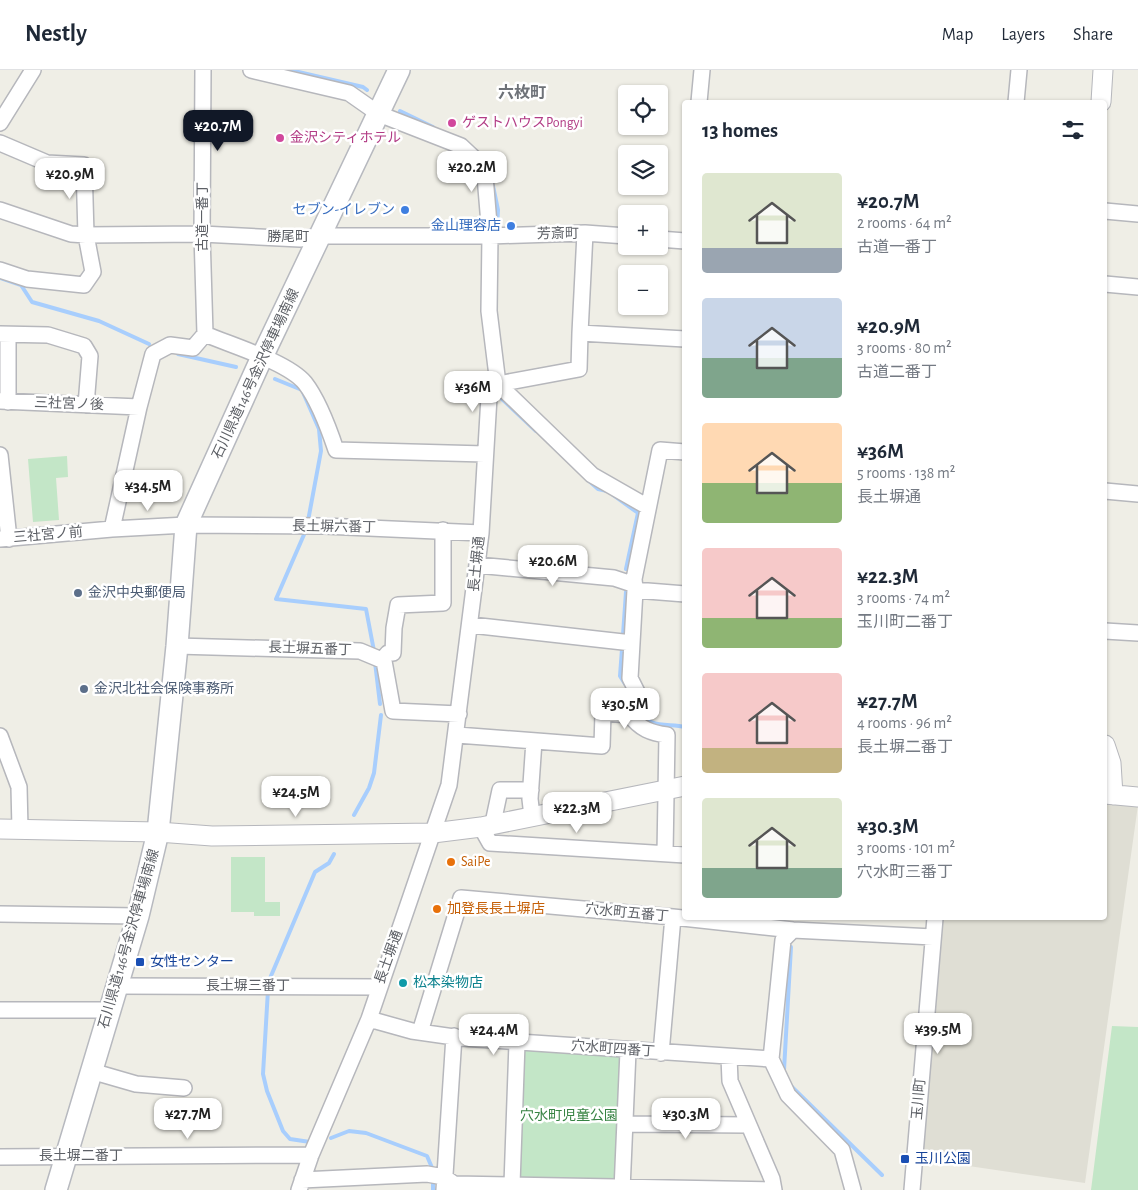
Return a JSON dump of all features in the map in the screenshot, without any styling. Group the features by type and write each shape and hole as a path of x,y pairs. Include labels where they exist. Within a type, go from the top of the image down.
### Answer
{"main road":[{"name":"石川県道146号金沢停車場南線","path":"56,1190 138,916 158,832 177,646 186,525 262,357 399,70"}],"street":[{"path":"0,123 34,70"},
{"name":"古道一番丁","path":"203,70 202,234 205,334"},
{"name":"長土塀通","path":"251,70 349,93 379,114 461,146 477,161 485,176 490,236 489,311 498,384 490,397 481,532 471,625 449,785 369,1018 300,1185"},
{"path":"699,100 702,70"},
{"path":"1016,100 1019,70"},
{"path":"1100,100 1103,70"},
{"path":"0,144 47,163 84,165 86,235 94,272 84,284 27,279 0,270"},
{"name":"勝尾町","path":"0,210 71,234 86,235 202,234 300,239 321,236 490,236"},
{"path":"1107,211 1138,214"},
{"path":"498,384 579,369 584,233"},
{"name":"芳斎町","path":"490,236 584,233 618,235"},
{"path":"668,240 682,241"},
{"path":"1107,284 1138,287"},
{"path":"580,333 682,339"},
{"path":"4,402 4,334 48,336 84,346 90,356 86,405"},
{"path":"112,529 139,407 153,354 170,345 193,348 205,334 262,357 291,372 305,383 336,450 486,454"},
{"path":"498,384 592,475 648,507"},
{"name":"三社宮ノ後","path":"4,402 139,407"},
{"path":"665,854 668,735 653,733 637,724 634,710 641,700 630,678 635,587 648,507 660,450 682,452"},
{"path":"0,455 4,539"},
{"path":"1107,491 1138,494"},
{"name":"三社宮ノ前","path":"4,539 112,529 186,525"},
{"name":"長土塀六番丁","path":"186,525 481,532"},
{"path":"443,530 442,603 398,605 394,628 393,653 388,653 382,660 384,661 393,711 459,714"},
{"path":"477,565 614,578 635,587 682,594"},
{"path":"471,625 632,643"},
{"path":"1107,631 1138,633"},
{"name":"長土塀五番丁","path":"177,646 360,651 382,660"},
{"path":"457,735 602,746 603,713 634,710"},
{"path":"0,736 19,787 20,829"},
{"path":"532,816 531,790 534,741"},
{"path":"1107,751 1112,763 1109,795 1138,798"},
{"path":"0,829 158,832 212,836 433,833 487,825 682,787"},
{"path":"531,790 500,790 487,825 490,843 682,855"},
{"name":"穴水町五番丁","path":"420,1032 461,898 682,917"},
{"path":"0,914 138,916"},
{"path":"661,1052 672,916"},
{"name":"穴水町五番丁","path":"707,920 793,930 932,937"},
{"name":"玉川町","path":"915,1189 934,920"},
{"path":"793,930 783,940 771,1059 788,1095 842,1150 852,1190"},
{"name":"長土塀三番丁","path":"118,986 379,986"},
{"path":"0,1010 110,1010"},
{"name":"穴水町四番丁","path":"369,1018 420,1032 516,1043 771,1059"},
{"path":"444,1184 454,1036"},
{"path":"512,1184 516,1043"},
{"path":"622,1189 628,1051"},
{"path":"300,1185 427,1174 444,1184 512,1184 622,1189 773,1190 772,1179 730,1081 729,1056"},
{"path":"91,1071 136,1084 184,1088"},
{"path":"625,1124 748,1124"},
{"name":"長土塀二番丁","path":"0,1156 311,1155"}],"shaded area":[{"path":"1107,802 1138,805 1085,1183 921,1159 942,920 1107,920"}],"green space":[{"path":"67,456 68,477 56,478 59,520 33,522 28,459"},
{"path":"231,857 265,857 265,902 280,902 280,916 254,916 254,912 231,912"},
{"path":"1112,1026 1138,1027 1138,1190 1091,1190"},
{"name":"穴水町児童公園","path":"525,1048 618,1056 621,1059 617,1175 613,1180 521,1178 517,1174 520,1052"}],"waterway":[{"path":"290,70 363,87 367,90"},
{"path":"400,111 433,127"},
{"path":"493,186 498,210 497,228"},
{"path":"0,278 21,285 32,302 99,321 149,344"},
{"path":"178,354 236,367"},
{"path":"275,379 302,390 319,429 321,451 308,521"},
{"path":"502,399 536,431"},
{"path":"588,480 598,489 607,491"},
{"path":"613,495 638,513 626,569"},
{"path":"306,530 276,599 366,609 374,651"},
{"path":"623,635 626,592"},
{"path":"622,649 620,676 625,684"},
{"path":"375,662 380,704"},
{"path":"638,710 642,716 653,723 682,726"},
{"path":"354,815 369,788 374,773 381,715"},
{"path":"268,983 315,872 329,863 334,854"},
{"path":"784,1070 791,947"},
{"path":"268,990 263,1074 267,1091 283,1131 290,1139 310,1142"},
{"path":"791,1086 882,1175"},
{"path":"331,1138 349,1131 366,1133 427,1156 433,1170"},
{"path":"433,1181 433,1190"}],"place":[{"name":"ゲストハウスPongyi","path":"452,123"},
{"name":"金沢シティホテル","path":"280,138"},
{"name":"セブン-イレブン","path":"405,210"},
{"name":"金山理容店","path":"511,226"},
{"name":"金沢中央郵便局","path":"78,593"},
{"name":"金沢北社会保険事務所","path":"84,689"},
{"name":"SaiPe","path":"451,862"},
{"name":"加登長長土塀店","path":"437,909"},
{"name":"女性センター","path":"140,962"},
{"name":"松本染物店","path":"403,983"},
{"name":"玉川公園","path":"905,1159"}],"district":[{"name":"六枚町","path":"522,93"}]}
